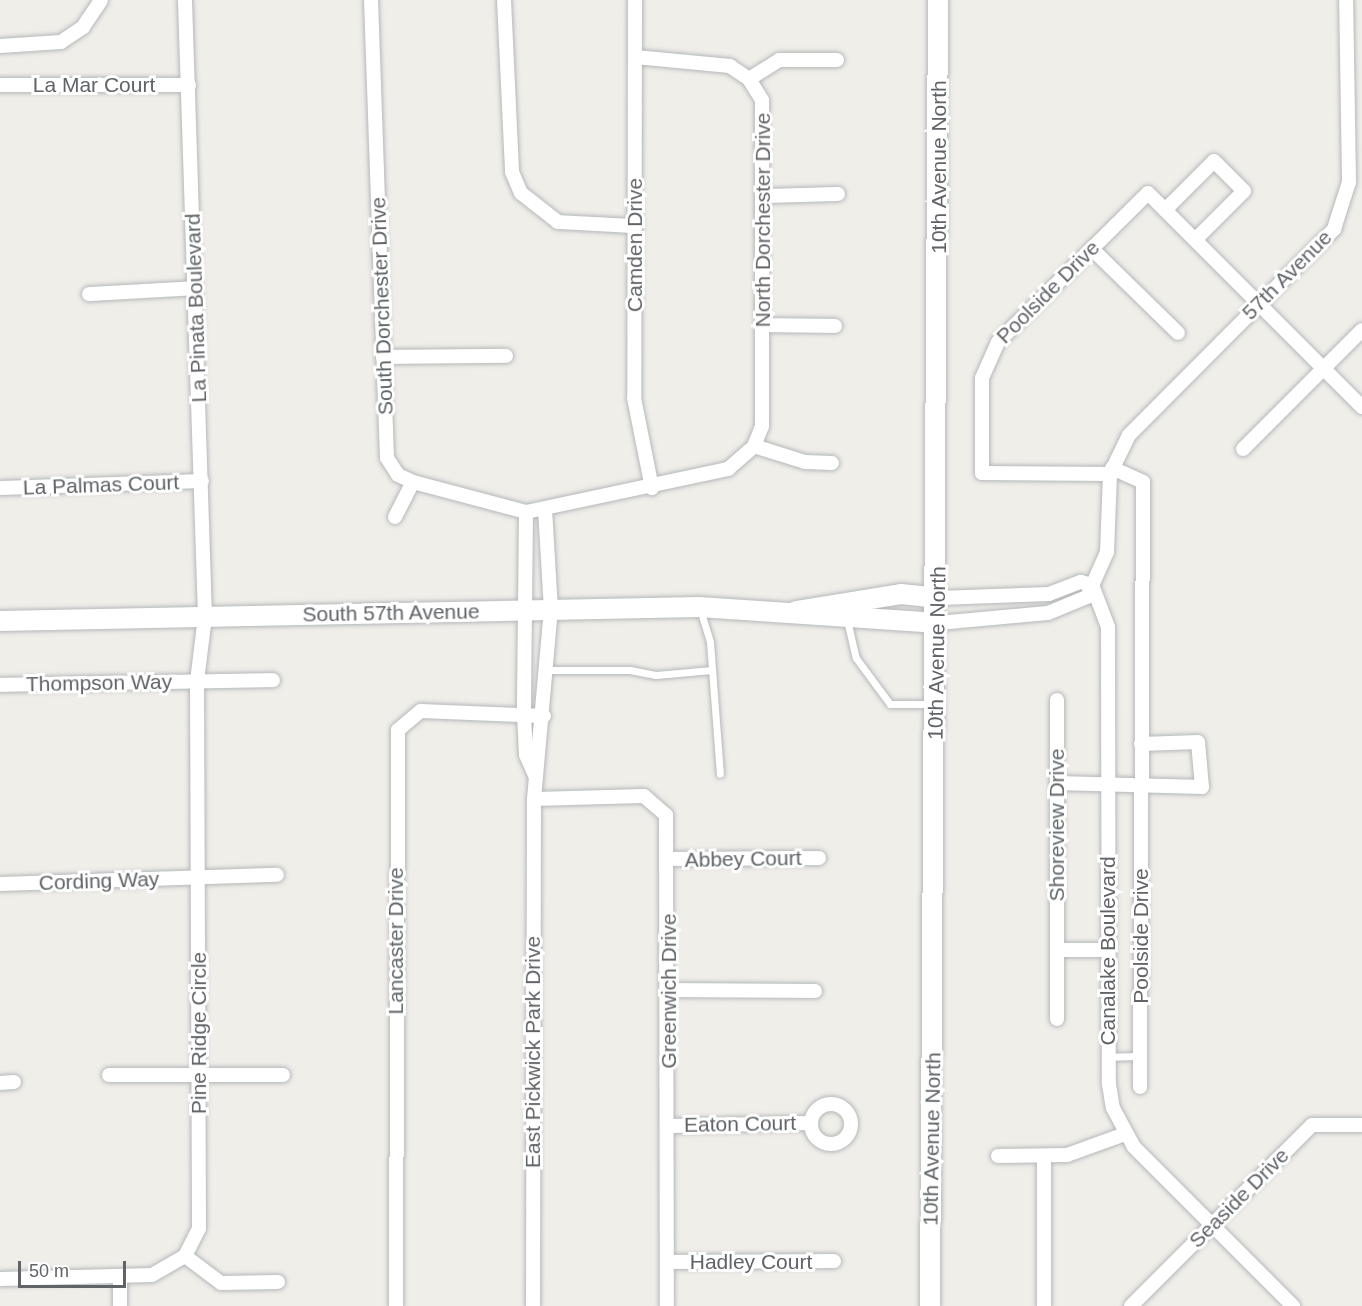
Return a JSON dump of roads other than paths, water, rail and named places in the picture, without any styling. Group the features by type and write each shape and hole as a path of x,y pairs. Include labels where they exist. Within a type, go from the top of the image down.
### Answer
{"street":[{"path":"0,45 61,42 83,27 101,0"},
{"name":"La Pinata Boulevard","path":"185,0 205,617"},
{"name":"South Dorchester Drive","path":"370,0 387,458 398,475 413,482 526,512"},
{"path":"504,0 512,172 521,193 558,222 635,226"},
{"name":"Camden Drive","path":"635,0 634,398 652,488"},
{"name":"10th Avenue North","path":"930,1306 939,598 938,0"},
{"name":"57th Avenue","path":"1032,615 1076,602 1092,585 1107,552 1111,471 1129,435 1334,229 1347,202 1346,0"},
{"path":"635,57 720,63 748,79 778,60 837,60"},
{"name":"North Dorchester Drive","path":"748,79 764,111 763,415 754,446"},
{"name":"La Mar Court","path":"0,85 189,85"},
{"path":"1165,210 1214,161 1244,191 1195,240"},
{"name":"Poolside Drive","path":"1140,1087 1143,482 1111,471 982,473 986,359 1148,193 1362,408"},
{"path":"765,196 838,194"},
{"path":"1092,249 1178,333"},
{"path":"89,294 195,288"},
{"path":"764,325 835,326"},
{"path":"1243,449 1362,330"},
{"path":"383,357 506,356"},
{"path":"535,775 526,755 524,714 526,512 652,488 728,468 754,446 805,462 832,463"},
{"name":"La Palmas Court","path":"1,488 202,481"},
{"path":"395,517 413,482"},
{"path":"535,775 544,716 550,610 545,510"},
{"name":"South 57th Avenue","path":"782,614 834,600 901,594 939,598 1031,596 1081,582 1092,585"},
{"name":"Canalake Boulevard","path":"1092,585 1107,617 1110,1096 1125,1134 1292,1306"},
{"name":"South 57th Avenue","path":"0,621 699,607 847,620 938,623 1032,615"},
{"name":"Pine Ridge Circle","path":"185,1256 200,1216 197,681 205,617"},
{"name":"Thompson Way","path":"0,685 273,680"},
{"name":"Shoreview Drive","path":"1057,700 1057,1019"},
{"name":"Lancaster Drive","path":"396,1306 398,730 421,711 544,716"},
{"path":"1057,783 1142,784 1202,788 1198,742 1141,744"},
{"name":"East Pickwick Park Drive","path":"533,1306 535,775"},
{"name":"Greenwich Drive","path":"534,799 653,800 666,815 670,990 667,1306"},
{"name":"Abbey Court","path":"668,859 819,858"},
{"name":"Cording Way","path":"0,884 277,875"},
{"path":"1057,950 1108,950"},
{"path":"670,990 815,991"},
{"path":"109,1075 200,1078 283,1075"},
{"name":"Eaton Court","path":"669,1126 811,1123"},
{"name":"Seaside Drive","path":"1131,1306 1312,1125 1362,1125"},
{"path":"998,1156 1044,1156 1089,1150 1125,1134"},
{"path":"1044,1156 1044,1306"},
{"path":"0,1279 120,1277 162,1272 185,1256 221,1283 278,1282"},
{"name":"Hadley Court","path":"668,1262 834,1261"},
{"path":"120,1277 120,1306"}],"lane":[{"path":"699,607 712,670 720,774"},
{"path":"847,620 856,658 890,704 937,704"},
{"path":"545,670 630,669 656,675 712,670"},
{"path":"1108,1057 1140,1056"}]}
